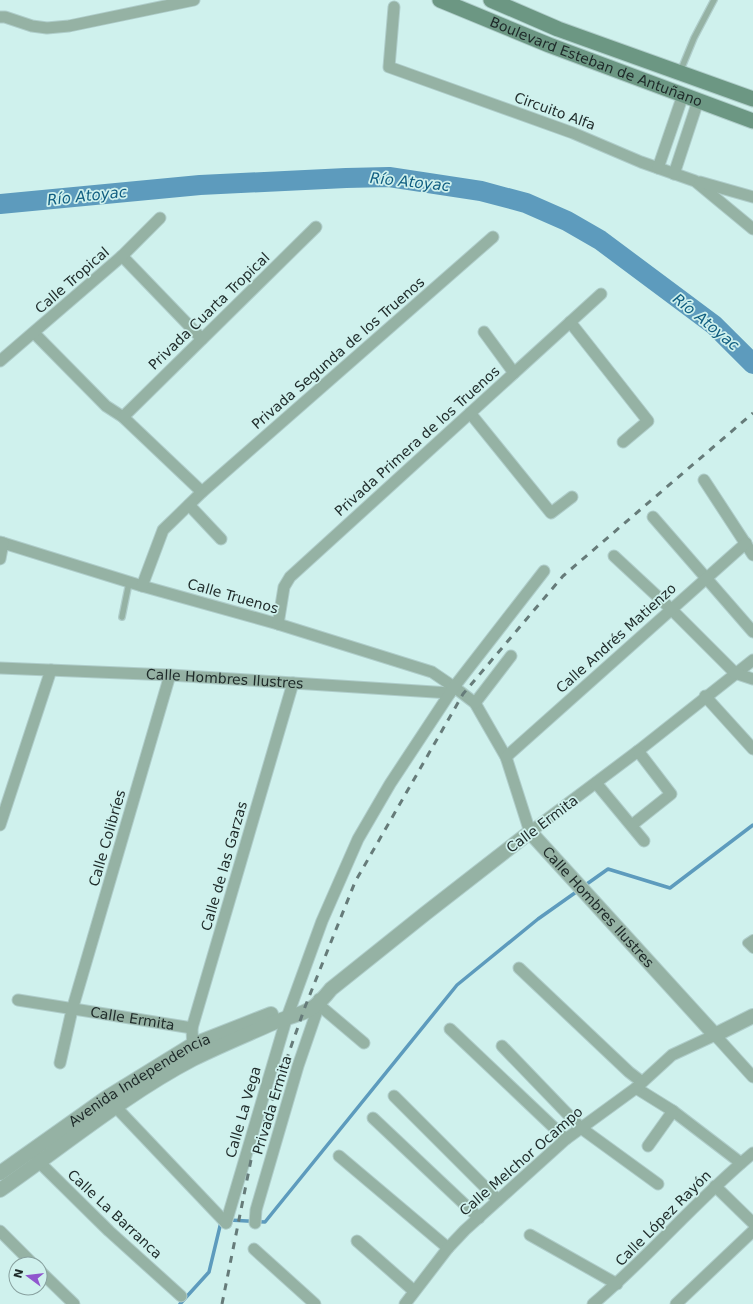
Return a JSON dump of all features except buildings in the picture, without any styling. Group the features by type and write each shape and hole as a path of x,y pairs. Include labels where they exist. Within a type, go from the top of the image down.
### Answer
{"main road":[{"name":"Boulevard Esteban de Antuñano","path":"440,0 549,45 753,121"},
{"name":"Boulevard Esteban de Antuñano","path":"491,0 558,28 753,99"}],"street":[{"path":"0,17 32,26 47,28 70,26 194,0"},
{"name":"Circuito Alfa","path":"394,7 388,67 573,133 658,168 696,181 753,229"},
{"path":"658,168 682,95"},
{"path":"674,174 698,101"},
{"path":"696,181 753,198"},
{"name":"Calle Tropical","path":"0,360 34,333 122,256 160,218"},
{"name":"Privada Cuarta Tropical","path":"123,417 316,227"},
{"name":"Privada Segunda de los Truenos","path":"142,586 163,530 202,492 493,237"},
{"path":"122,256 202,338"},
{"name":"Privada Primera de los Truenos","path":"278,624 284,587 290,577 601,294"},
{"path":"570,322 648,421 624,442"},
{"path":"484,332 514,373"},
{"path":"34,333 106,406 123,417 202,492"},
{"path":"470,414 551,513 572,497"},
{"path":"704,480 753,555"},
{"path":"189,505 221,539"},
{"path":"653,517 753,632"},
{"path":"0,559 2,543"},
{"name":"Calle Truenos","path":"2,543 142,586 278,624 432,672 452,690"},
{"name":"Calle Andrés Matienzo","path":"506,757 671,608 746,543"},
{"path":"614,556 671,608 735,673 753,680"},
{"name":"Calle La Vega","path":"111,1102 226,1223 288,1015 322,921 358,839 390,784 452,690 544,572"},
{"path":"475,703 511,656"},
{"name":"Calle Ermita","path":"288,1015 323,997 426,913 530,832 638,751 705,696 753,660"},
{"name":"Calle Hombres Ilustres","path":"0,668 170,674 293,683 452,690 475,703 506,757 530,832 753,1077"},
{"path":"0,825 51,670"},
{"name":"Calle Colibríes","path":"60,1063 72,1010 170,674"},
{"name":"Calle de las Garzas","path":"192,1052 192,1028 293,683"},
{"path":"705,696 753,749"},
{"path":"632,825 671,794 638,751"},
{"path":"596,782 644,841"},
{"path":"753,939 747,943 753,949"},
{"path":"519,968 629,1072 639,1085 741,1163"},
{"path":"323,997 364,1043"},
{"name":"Privada Ermita","path":"255,1223 256,1210 298,1066 323,997"},
{"name":"Calle Ermita","path":"18,1000 72,1010 192,1028"},
{"name":"Avenida Independencia","path":"0,1173 32,1150 192,1052 274,1013 288,1015"},
{"path":"715,1035 753,1016"},
{"path":"450,1029 566,1139"},
{"name":"Calle Melchor Ocampo","path":"405,1304 448,1248 478,1218 566,1139 639,1085 672,1055 715,1035"},
{"path":"502,1046 580,1128 658,1184"},
{"path":"394,1096 498,1200"},
{"name":"Avenida Independencia","path":"0,1190 40,1162 111,1102"},
{"path":"648,1146 673,1111"},
{"path":"374,1118 478,1218"},
{"name":"Calle La Barranca","path":"32,1150 40,1162 109,1231 181,1296"},
{"name":"Calle López Rayón","path":"593,1304 617,1284 716,1186 753,1153"},
{"path":"339,1156 448,1248"},
{"path":"716,1186 753,1223"},
{"path":"0,1231 25,1256"},
{"path":"677,1304 753,1231"},
{"path":"530,1235 617,1284"},
{"path":"357,1241 414,1291"},
{"path":"254,1249 315,1304"},
{"path":"48,1279 74,1304"}],"lane":[{"path":"680,73 694,38 714,0"},
{"path":"122,617 129,582"}],"waterway":[{"name":"Río Atoyac","path":"0,204 200,185 346,178 389,177 481,191 526,203 567,221 600,240 714,325 753,364"},
{"path":"584,886 608,869 670,888 753,825"},
{"path":"229,1220 265,1222 457,985 538,919 579,890"},
{"path":"180,1304 209,1272 221,1222"}],"railway":[{"path":"222,1304 251,1160 305,1007 355,882 463,694 563,576 753,413"}]}
